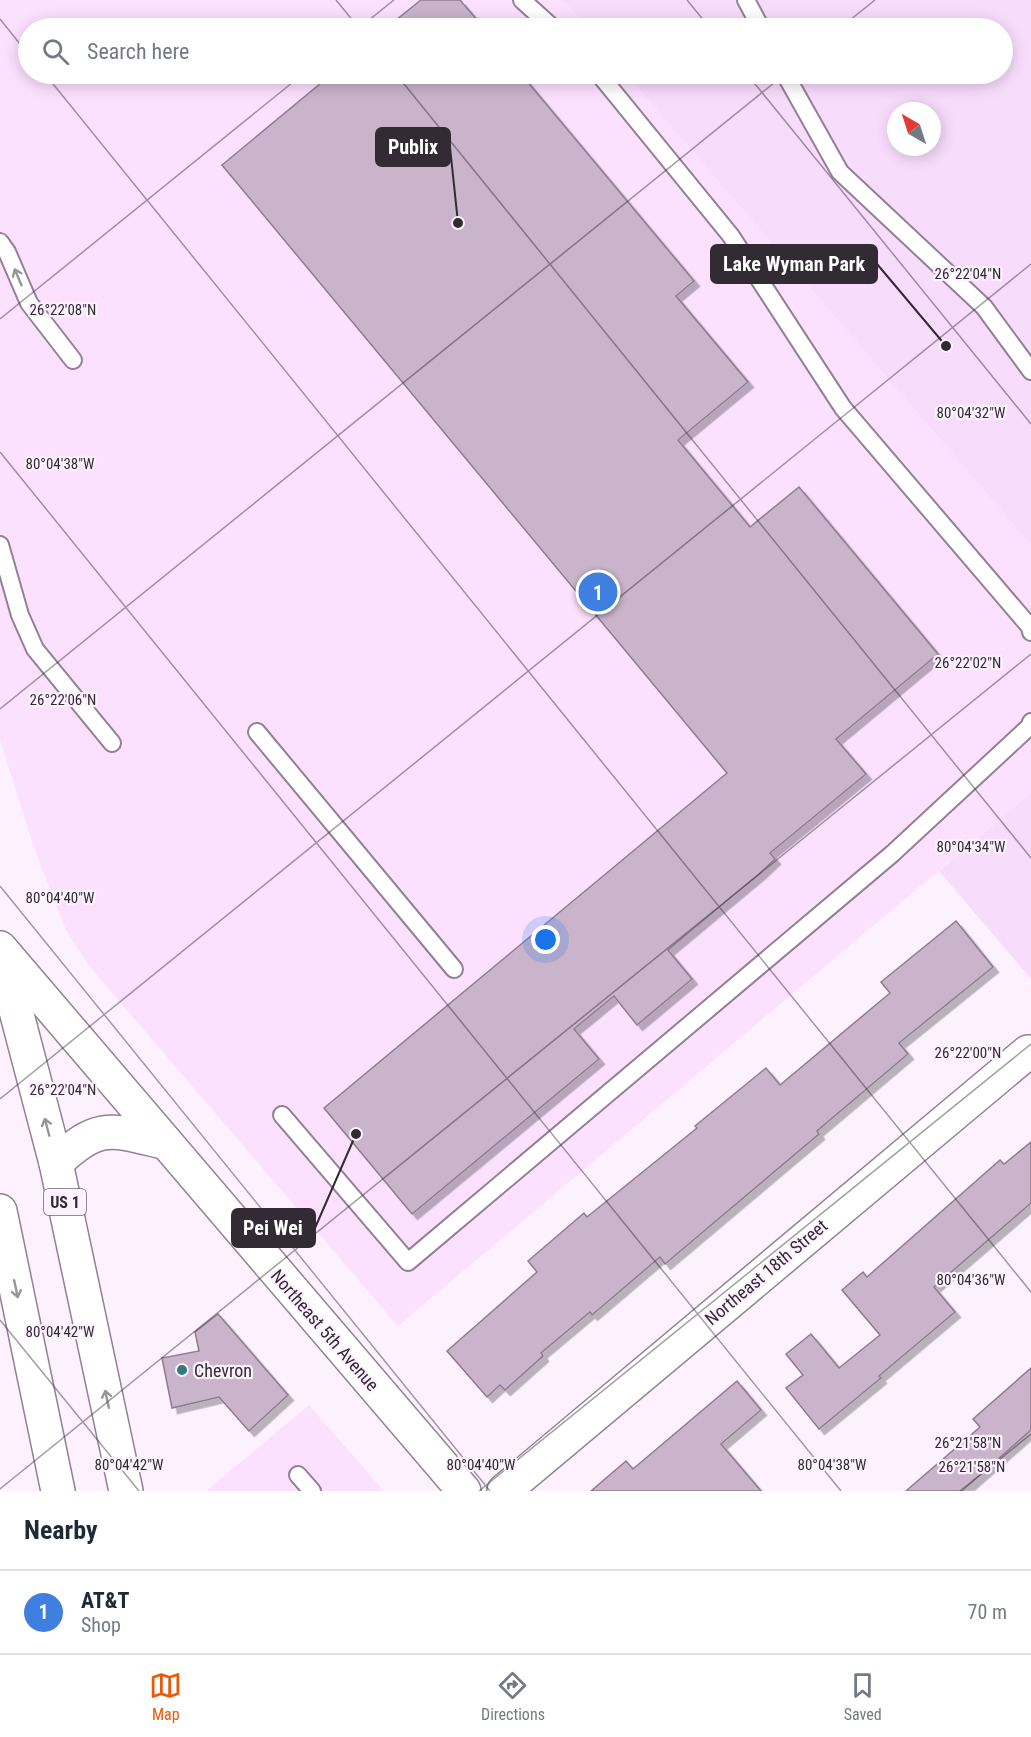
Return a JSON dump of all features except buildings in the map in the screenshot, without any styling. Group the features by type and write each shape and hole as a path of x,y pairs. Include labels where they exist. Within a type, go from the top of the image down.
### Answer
{"street":[{"name":"Northeast 5th Avenue","path":"0,949 464,1491"},
{"name":"US 1","path":"0,949 56,1163 126,1491"},
{"name":"Northeast 18th Street","path":"504,1491 1028,1052"},
{"path":"56,1163 75,1146 94,1134 119,1131 164,1142"},
{"path":"0,1211 58,1491"}],"lane":[{"path":"522,0 542,18"},
{"path":"746,0 755,18"},
{"path":"607,84 730,236 843,408 1030,627 1031,632"},
{"path":"791,84 840,172 984,307 1031,371"},
{"path":"0,242 7,252 29,303 73,360"},
{"path":"0,545 20,615 35,649 112,743"},
{"path":"282,1115 408,1262 892,854 1030,726 1031,722"},
{"path":"257,732 454,969"},
{"path":"298,1475 312,1491"}],"shaded area":[{"path":"0,0 563,0 578,18 18,18 18,84 635,84 1031,545 1031,793 398,1326 89,966 66,930 35,851 0,740"},
{"path":"563,0 1031,0 1031,545 635,84 1013,84 1013,18 578,18"},
{"path":"1031,793 1031,979 939,871"},
{"path":"309,1405 384,1491 206,1491"}],"place":[{"name":"Publix","path":"458,223"},
{"name":"Lake Wyman Park","path":"946,346"},
{"name":"AT&T","path":"598,592"},
{"name":"Pei Wei","path":"356,1134"},
{"name":"Chevron","path":"182,1370"}]}
